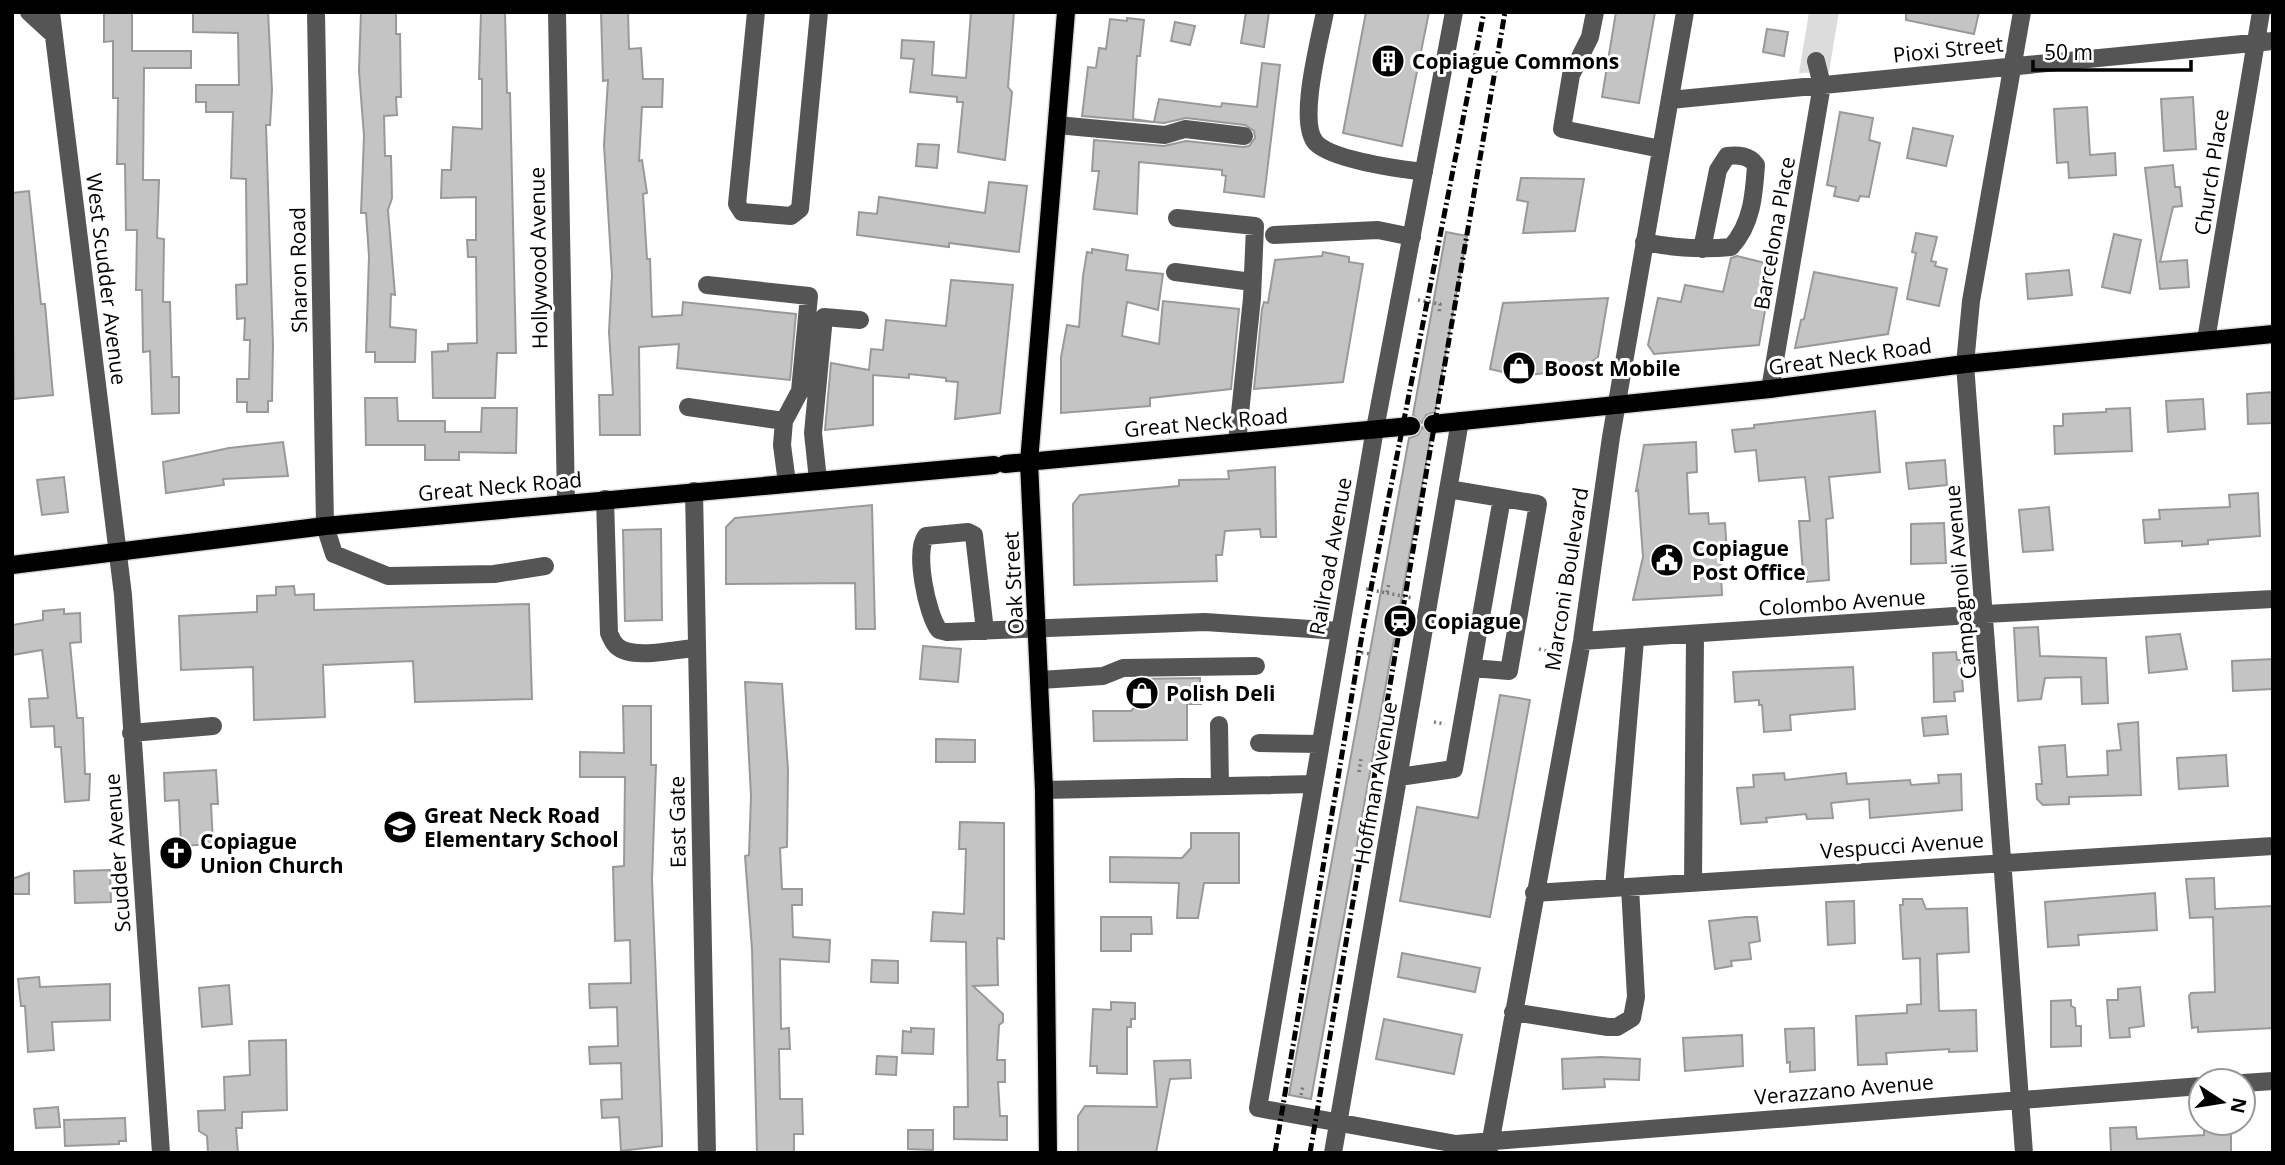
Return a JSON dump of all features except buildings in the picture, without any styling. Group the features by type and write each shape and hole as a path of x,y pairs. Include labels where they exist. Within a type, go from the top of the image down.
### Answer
{"main road":[{"name":"Oak Street","path":"1048,1153 1044,790 1029,462 1066,12"},
{"name":"Great Neck Road","path":"1433,424 1770,390 1965,364 2273,334"},
{"name":"Great Neck Road","path":"12,565 325,526 1411,426"}],"street":[{"path":"29,12 53,34"},
{"name":"West Scudder Avenue","path":"51,12 117,551"},
{"name":"Sharon Road","path":"316,12 325,526"},
{"name":"Hollywood Avenue","path":"557,12 566,503"},
{"path":"756,12 737,204 742,212 791,216 800,209 819,12"},
{"path":"1325,12 1308,107 1314,142 1328,152 1424,172"},
{"name":"Railroad Avenue","path":"1258,1108 1375,429 1454,12"},
{"path":"1595,12 1590,37 1571,75 1562,129 1661,149"},
{"name":"Marconi Boulevard","path":"1490,1147 1534,893 1582,641 1616,406 1685,12"},
{"name":"Campagnoli Avenue","path":"2022,12 1971,302 1965,364 2024,1153"},
{"name":"Church Place","path":"2206,340 2264,41 2261,12"},
{"name":"Pioxi Street","path":"1670,100 2264,41"},
{"path":"1815,61 1822,85"},
{"name":"Barcelona Place","path":"1770,390 1822,85"},
{"path":"1057,125 1165,135 1185,129 1244,136"},
{"path":"1644,242 1674,248 1702,249 1731,247 1745,232 1754,193 1756,165 1752,160 1739,155 1727,156 1718,170 1702,249"},
{"path":"1177,218 1255,226 1237,442"},
{"path":"1274,235 1378,230 1412,237"},
{"path":"1175,272 1252,282"},
{"path":"707,285 809,296 800,390 784,421 786,483"},
{"path":"818,480 813,433 824,317 860,320"},
{"path":"688,407 784,421"},
{"name":"Hoffman Avenue","path":"1333,1153 1460,421"},
{"path":"1448,489 1538,505 1509,671 1472,668"},
{"name":"East Gate","path":"694,491 707,1153"},
{"path":"1399,778 1454,769 1502,498"},
{"path":"605,499 610,633 614,644 622,650 637,652 696,648"},
{"path":"325,526 334,554 388,576 494,574 545,566"},
{"path":"985,631 974,535 968,531 926,536 922,547 927,607 934,624 939,630 947,632 1038,630 1205,622 1340,631"},
{"name":"Scudder Avenue","path":"117,551 161,1153"},
{"name":"Colombo Avenue","path":"1582,641 1635,640 1985,614 2273,599"},
{"path":"1693,882 1695,635"},
{"path":"1513,1012 1608,1027 1617,1027 1632,1018 1636,997 1622,887 1635,640"},
{"path":"1040,680 1102,676 1123,668 1256,666"},
{"path":"1219,725 1220,786"},
{"path":"131,733 213,726"},
{"path":"1259,743 1320,744"},
{"path":"1044,790 1313,784"},
{"name":"Vespucci Avenue","path":"1534,893 2004,861 2273,846"},
{"name":"Verazzano Avenue","path":"1258,1108 1456,1144 1490,1147 2019,1098 2187,1087"}],"path":[{"path":"1418,300 1440,304 1439,314"},
{"path":"1387,593 1389,583"},
{"path":"1366,589 1415,598"},
{"path":"1539,649 1568,656"},
{"path":"1356,652 1370,654"},
{"path":"1359,772 1361,758"},
{"path":"1301,1095 1303,1086"}],"shaded area":[{"path":"1809,12 1839,12 1829,72 1799,73"}],"railway":[{"path":"1275,1153 1363,629 1484,12"},
{"path":"1310,1153 1505,12"}],"place":[{"name":"Copiague Commons","path":"1388,61"},
{"name":"Boost Mobile","path":"1519,368"},
{"name":"Copiague Post Office","path":"1667,560"},
{"name":"Copiague","path":"1400,621"},
{"name":"Polish Deli","path":"1142,693"},
{"name":"Great Neck Road Elementary School","path":"400,827"},
{"name":"Copiague Union Church","path":"176,853"}]}
